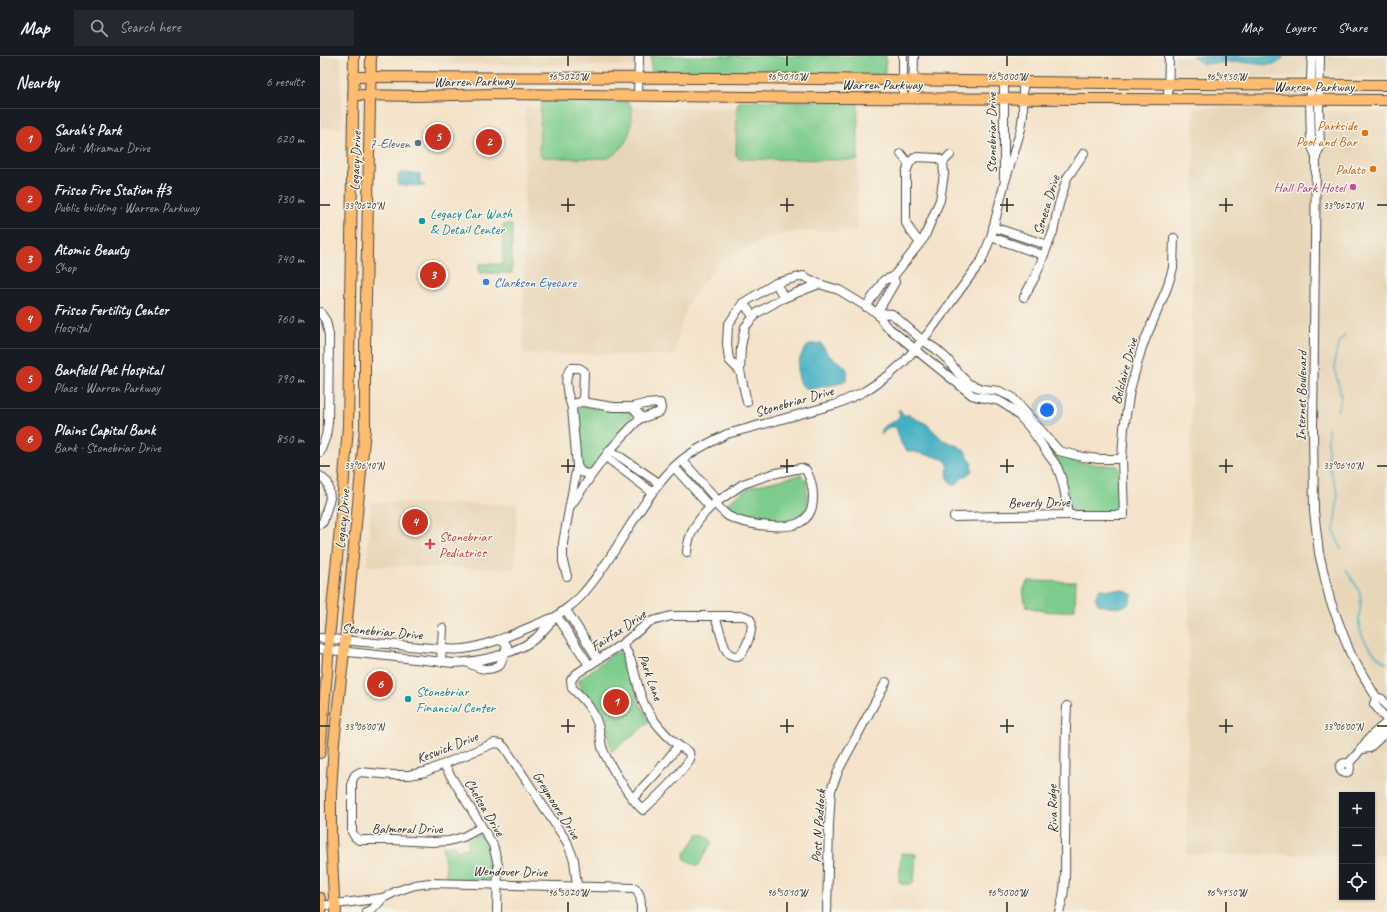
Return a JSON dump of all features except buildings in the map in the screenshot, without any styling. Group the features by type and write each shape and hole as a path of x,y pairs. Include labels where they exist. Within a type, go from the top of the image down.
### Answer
{"main road":[{"name":"Legacy Drive","path":"320,753 324,639 347,452 354,56"},
{"name":"Legacy Drive","path":"336,908 331,838 331,794 334,742 365,429 365,346 371,56"},
{"name":"Warren Parkway","path":"353,77 732,78 1387,85"},
{"path":"493,94 494,77"},
{"path":"732,78 734,97"},
{"name":"Warren Parkway","path":"353,95 419,96 493,94 1004,99 1387,100"},
{"path":"1374,100 1387,95"},
{"path":"351,232 367,232"},
{"path":"350,346 365,346"},
{"path":"320,898 321,912"}],"street":[{"path":"638,56 638,96"},
{"path":"903,56 903,98"},
{"path":"913,98 914,56"},
{"path":"1168,99 1169,56"},
{"path":"1312,56 1316,84"},
{"path":"1316,84 1320,56"},
{"name":"Stonebriar Drive","path":"1004,81 1004,185"},
{"name":"Stonebriar Drive","path":"324,650 441,662 468,663 506,653 522,647 532,641 557,616 581,597 603,569 652,492 682,460 710,441 727,434 837,404 864,391 888,376 904,362 914,350 982,260 991,237 1004,185 1018,139 1023,114 1023,81"},
{"name":"Internet Boulevard","path":"1316,84 1315,100 1320,147 1316,156 1313,428 1314,511 1319,553 1330,600 1351,655 1376,697 1382,699 1387,706"},
{"path":"1004,137 1018,139"},
{"name":"Seneca Drive","path":"1024,297 1036,275 1043,254 1053,232 1059,204 1067,178 1084,153"},
{"path":"901,154 909,164"},
{"path":"943,162 950,155"},
{"path":"866,307 884,280 894,277 924,238 940,200 944,174 943,162 938,158 915,157 909,164 906,173 906,223 920,243"},
{"name":"Seneca Drive","path":"993,227 1047,245"},
{"name":"Seneca Drive","path":"991,237 1043,254"},
{"name":"Belclaire Drive","path":"1124,516 1122,459 1124,428 1130,390 1142,347 1174,268 1174,238"},
{"path":"740,371 730,360 727,344 728,325 743,303 776,283 803,276 819,284 839,290 877,313 892,314 922,340 936,349 969,384 982,389 1000,391 1012,396 1059,451 1088,458 1122,459"},
{"path":"877,313 895,282 894,277"},
{"path":"776,283 784,298"},
{"path":"747,402 740,371 741,347 745,327 757,313 784,298 819,284"},
{"path":"743,303 754,317"},
{"path":"320,312 326,321 328,335 328,422 326,436 320,452"},
{"path":"877,313 885,325 914,350 972,395 980,398 997,400 1020,416 1038,437 1057,466 1064,486 1068,515"},
{"path":"567,576 563,562 563,543 566,522 571,506 577,466 572,408 567,393 568,371 571,368 579,368 584,371 583,402"},
{"path":"571,506 593,473 639,419 660,412 661,408 660,403 644,404 632,407 613,407 583,402 576,403 572,408"},
{"path":"632,407 639,414 639,419"},
{"path":"608,454 659,483"},
{"path":"608,454 652,492"},
{"path":"682,460 714,503"},
{"path":"577,466 581,472 587,474 593,473"},
{"path":"674,467 714,503 728,515 747,524 782,527 796,525 803,521 813,507 813,492 808,473 806,470 801,468 772,474 750,481 735,488 714,503 693,528 689,539 687,552"},
{"path":"320,476 328,483 330,498 326,512 320,524"},
{"name":"Beverly Drive","path":"954,517 1068,515 1124,516"},
{"path":"566,610 598,659"},
{"path":"557,616 589,665"},
{"name":"Stonebriar Drive","path":"324,639 442,649 462,649 498,640 557,616"},
{"name":"Fairfax Drive","path":"633,798 609,762 602,748 599,729 592,709 582,696 571,686 571,680 576,674 622,644 644,625 657,619 671,616 715,616 744,616 748,617 751,621 751,630 745,650 740,655 737,656 729,654 725,648 715,616"},
{"name":"Stonebriar Drive","path":"441,662 443,628"},
{"path":"498,640 504,642 507,646 506,653"},
{"name":"Park Lane","path":"622,644 632,660 642,699 657,724 678,746 689,752 690,759 643,810 633,798"},
{"name":"Stonebriar Drive","path":"468,663 480,669 492,670 500,666 506,653"},
{"name":"Post N Paddock","path":"827,912 831,790 839,769 886,682"},
{"name":"Internet Boulevard","path":"1376,697 1374,704 1387,721"},
{"name":"Riva Ridge","path":"1058,912 1065,877 1066,811 1064,766 1067,706"},
{"path":"1348,764 1362,750 1363,745 1387,721"},
{"path":"1362,750 1369,748 1387,731"},
{"name":"Keswick Drive","path":"354,837 352,832 352,781 355,775 360,772 409,775 425,772 494,743 500,744"},
{"name":"Greymoore Drive","path":"500,744 505,748 567,842 574,860 577,886"},
{"path":"633,798 659,770 678,746"},
{"name":"Chelsea Drive","path":"444,765 493,845 498,865 497,912"},
{"name":"Balmoral Drive","path":"354,837 359,840 370,841 449,841 463,837 482,827"},
{"name":"Wendover Drive","path":"320,906 336,908 383,898 397,891 415,885 430,883 498,884 635,888 639,891 641,898 641,912"},
{"name":"Wendover Drive","path":"366,912 373,909 383,898"}],"shaded area":[{"path":"320,56 341,56 342,128 320,128"},
{"path":"395,56 646,56 633,66 451,64"},
{"path":"1175,56 1387,56 1387,78 1175,75"},
{"path":"525,107 858,109 857,231 801,231 781,234 738,251 720,263 690,300 681,324 674,355 523,354"},
{"path":"1194,107 1387,112 1387,854 1375,854 1375,792 1339,792 1339,854 1187,855"},
{"path":"371,502 517,505 515,569 367,566"}],"green space":[{"path":"651,56 886,56 885,73 882,75 679,74 651,71"},
{"path":"545,99 628,102 632,109 632,115 631,128 627,139 617,152 608,158 542,157 539,153 541,104"},
{"path":"740,101 858,101 858,160 739,159 736,155 737,105"},
{"path":"503,225 512,225 512,273 479,273 479,264 503,264"},
{"path":"579,406 631,412 632,418 631,423 591,469 587,470 580,466 574,411"},
{"path":"1054,449 1069,459 1080,463 1118,466 1119,509 1115,514 1074,513 1070,509 1064,473 1052,451"},
{"path":"801,475 806,480 808,508 804,517 786,524 750,520 738,516 726,504 750,487"},
{"path":"1029,581 1076,582 1075,609 1069,611 1050,612 1026,606 1024,589 1026,583"},
{"path":"618,652 624,655 627,661 638,701 650,722 611,752 608,734 602,717 593,702 580,690 578,684 580,679 613,654"},
{"path":"479,834 483,835 488,845 494,866 493,877 490,880 446,879 443,846 455,845 457,851 469,847 467,840"},
{"path":"698,834 702,834 710,838 712,842 699,865 695,865 685,859 684,855"},
{"path":"901,853 916,854 914,882 912,884 901,884 899,880"}],"water":[{"path":"1192,56 1284,56 1276,64 1267,65 1241,62 1202,64"},
{"path":"401,173 420,174 420,182 425,186 398,185 398,175"},
{"path":"820,342 830,356 845,367 848,375 846,380 837,384 807,390 802,386 799,380 799,360 810,344 819,344"},
{"path":"899,409 904,415 910,415 927,424 943,440 958,446 965,451 971,461 972,471 956,485 952,485 948,478 948,464 943,459 905,450 896,427 889,427 881,435 881,429 899,417"},
{"path":"1100,589 1123,590 1133,595 1129,604 1117,608 1110,607 1098,604 1095,597"}],"waterway":[{"path":"1337,411 1340,405 1341,394 1336,373 1335,358 1338,346 1345,334"},
{"path":"1328,428 1328,463 1338,493 1334,531 1341,549"},
{"path":"1346,569 1360,594 1361,603 1359,625 1363,638 1371,650 1387,664"}],"place":[{"name":"Parkside Pool and Bar","path":"1365,133"},
{"name":"Banfield Pet Hospital","path":"438,137"},
{"name":"Frisco Fire Station #3","path":"489,142"},
{"name":"7-Eleven","path":"418,143"},
{"name":"Palato","path":"1373,169"},
{"name":"Hall Park Hotel","path":"1353,187"},
{"name":"Legacy Car Wash & Detail Center","path":"422,221"},
{"name":"Atomic Beauty","path":"433,275"},
{"name":"Clarkson Eyecare","path":"486,282"},
{"name":"Frisco Fertility Center","path":"415,522"},
{"name":"Stonebriar Pediatrics","path":"430,544"},
{"name":"Plains Capital Bank","path":"380,684"},
{"name":"Stonebriar Financial Center","path":"408,699"},
{"name":"Sarah's Park","path":"616,702"}]}
